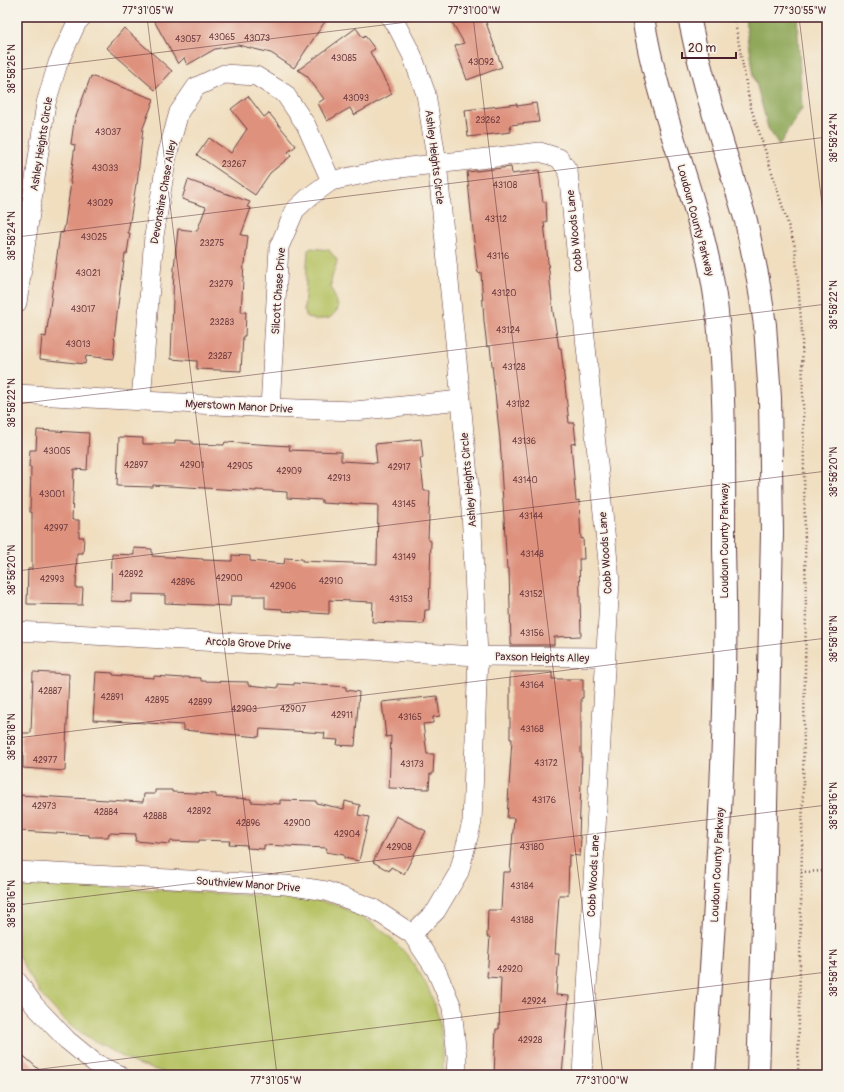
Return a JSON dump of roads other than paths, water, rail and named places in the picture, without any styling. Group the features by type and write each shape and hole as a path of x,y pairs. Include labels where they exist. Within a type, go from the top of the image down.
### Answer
{"main road":[{"name":"Loudoun County Parkway","path":"643,17 657,84 670,132 687,182 709,265 715,301 723,375 725,673 716,906 704,1075"},
{"path":"689,17 709,99 746,221 758,279 764,325 770,398 772,541 764,897 758,1075"}],"street":[{"name":"Ashley Heights Circle","path":"17,303 46,103 58,63 77,22 82,17"},
{"name":"Ashley Heights Circle","path":"390,17 398,28 412,55 426,94 437,163 461,400 470,509 478,656 472,822 459,872 436,911 412,934"},
{"name":"Devonshire Chase Alley","path":"142,401 154,236 167,156 179,112 196,87 224,74 256,76 285,94 306,124 330,181"},
{"name":"Cobb Woods Lane","path":"437,163 540,152 559,158 568,171 610,582 582,1075"},
{"name":"Silcott Chase Drive","path":"270,408 279,247 295,210 330,181 383,170 437,163"},
{"name":"Myerstown Manor Drive","path":"17,394 270,408 356,411 461,400"},
{"name":"Arcola Grove Drive","path":"17,631 478,656"},
{"name":"Paxson Heights Alley","path":"478,656 605,658"},
{"name":"Southview Manor Drive","path":"17,871 286,885 326,891 372,908 412,934 436,970 452,1008 456,1075"},
{"path":"17,982 34,1005 92,1069 120,1075"}]}
